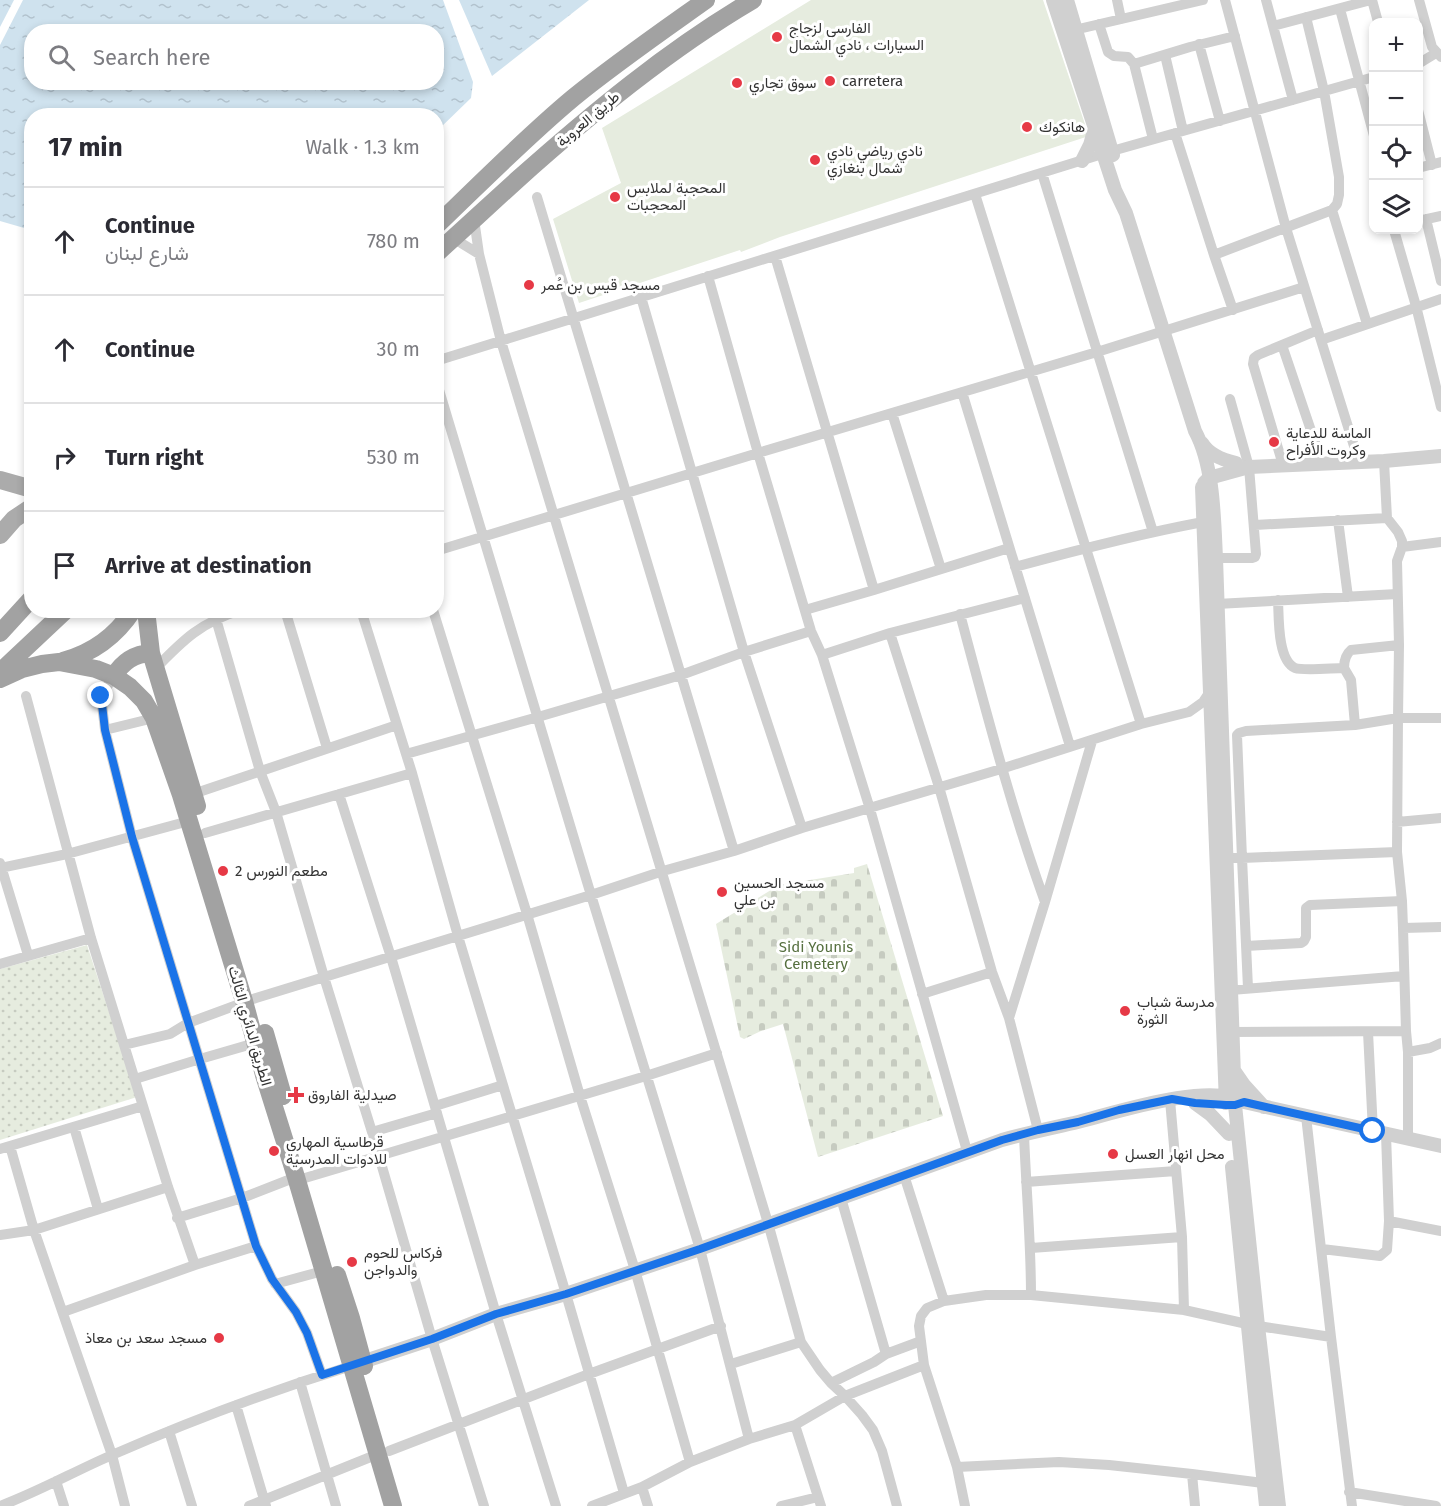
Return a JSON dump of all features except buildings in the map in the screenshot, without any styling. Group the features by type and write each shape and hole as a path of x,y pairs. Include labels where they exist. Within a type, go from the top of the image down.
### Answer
{"highway":[{"name":"طريق العروبة","path":"444,218 523,142 573,98 706,0"},
{"name":"طريق العروبة","path":"444,246 576,129 636,80 700,34 753,0"},
{"path":"0,633 24,607"},
{"path":"0,672 57,618"},
{"path":"59,662 80,655 100,644 118,630 127,618"},
{"name":"الطريق الدائري الثالث","path":"147,618 153,661 205,833 300,1178 323,1271 357,1364 383,1453 393,1506"},
{"path":"114,676 121,665 132,657 138,655 153,661"},
{"name":"الطريق الدائري الثالث","path":"0,679 31,666 59,662 87,666 106,672 130,687 138,694 154,718 250,999 255,1043 264,1075 351,1318 357,1364"},
{"name":"الطريق الدائري الثالث","path":"383,1453 405,1506"}],"main road":[{"path":"0,480 24,487"},
{"path":"0,535 14,519 24,512"}],"street":[{"path":"1053,0 1070,31 1108,153"},
{"path":"1067,0 1070,31 1095,128 1122,186 1126,213 1198,436 1213,510"},
{"path":"1117,0 1121,19"},
{"path":"1070,31 1121,19 1154,6 1203,0"},
{"path":"1226,0 1286,228 1359,462"},
{"path":"1266,0 1293,100"},
{"path":"1273,26 1372,0 1377,18"},
{"path":"1419,0 1432,47 1439,55 1423,62"},
{"path":"1340,9 1371,126"},
{"path":"1214,255 1332,210 1337,204 1340,186 1324,91 1306,17"},
{"path":"1099,24 1108,52 1114,56 1128,57 1134,64 1154,140"},
{"path":"1134,64 1199,44 1235,36"},
{"path":"1199,44 1220,121"},
{"path":"1166,55 1179,132 1214,255 1233,310"},
{"path":"444,359 1108,153 1369,79"},
{"path":"1423,122 1436,163"},
{"path":"1082,161 1095,128"},
{"path":"1042,173 1153,531"},
{"path":"975,194 1141,724"},
{"path":"537,197 734,850"},
{"path":"1332,210 1367,324"},
{"path":"1423,220 1441,216"},
{"path":"474,219 479,254 501,341 663,871 801,1342 831,1383 862,1415 878,1441 897,1506"},
{"path":"1423,223 1441,281"},
{"path":"1395,234 1441,407"},
{"path":"453,238 479,254"},
{"path":"775,256 874,590"},
{"path":"708,276 811,632 822,655 870,809 967,1151"},
{"path":"444,548 1164,332 1304,287"},
{"path":"641,297 744,652 802,828"},
{"path":"1283,465 1253,364 1254,358 1258,354 1282,345 1367,324 1441,298"},
{"path":"1282,345 1322,463"},
{"path":"1429,359 1441,356"},
{"path":"962,392 1070,746"},
{"path":"1216,558 1252,558 1256,554 1255,525 1240,467 1230,399"},
{"path":"444,406 700,1249 749,1439"},
{"path":"892,413 941,569"},
{"path":"1198,436 1205,448 1240,467"},
{"path":"1204,473 1240,467 1384,461 1441,456"},
{"path":"1384,461 1387,518 1402,541 1397,561 1399,645 1397,852 1402,901 1408,1052 1408,1139"},
{"path":"1240,467 1216,491 1213,500 1234,1070 1229,1134 1252,1325 1279,1506"},
{"path":"1204,473 1203,522 1209,693 1233,1101 1266,1506"},
{"path":"1255,525 1387,518"},
{"path":"1338,520 1348,597"},
{"path":"1015,567 1153,531 1203,522"},
{"path":"1402,547 1441,542"},
{"path":"805,610 1009,548"},
{"path":"1217,604 1397,594"},
{"path":"822,655 890,633 1025,598"},
{"path":"1278,600 1281,644 1290,663 1297,669 1344,668"},
{"path":"960,614 1001,769 1045,902"},
{"path":"153,661 212,618"},
{"path":"217,618 260,771 276,812 432,1339 484,1506"},
{"path":"287,618 327,748"},
{"path":"363,618 406,754 624,1493"},
{"path":"435,618 635,1270 690,1462"},
{"path":"406,754 681,675 744,652 811,632"},
{"path":"890,633 939,787 992,972 1009,1018 1031,1132 1026,1182 1031,1248 1031,1295"},
{"path":"1355,725 1351,680 1344,668 1347,653 1351,650 1399,645"},
{"path":"114,676 101,696 105,730 132,837 256,1246 272,1279 296,1312 307,1333 322,1375"},
{"path":"124,1045 170,1034 188,1023 250,999 1141,724 1189,712 1203,702 1209,693"},
{"path":"26,696 91,938 177,1218 195,1265"},
{"path":"1189,712 1211,724"},
{"path":"105,730 154,718"},
{"path":"1248,988 1237,735 1246,731 1355,725 1398,718 1441,718"},
{"path":"193,794 396,725"},
{"path":"1009,1018 1092,741"},
{"path":"205,833 411,773"},
{"path":"339,794 391,957 496,1314 556,1506"},
{"path":"1397,822 1441,818"},
{"path":"28,956 0,866 67,854 189,821"},
{"path":"1226,858 1397,852"},
{"path":"1246,946 1301,943 1306,937 1306,908 1310,905 1402,901"},
{"path":"1403,928 1441,927"},
{"path":"0,964 91,938"},
{"path":"922,994 992,972"},
{"path":"1231,990 1404,976"},
{"path":"1232,1032 1406,1031"},
{"path":"1322,1249 1380,1257 1387,1250 1389,1221 1368,1032"},
{"path":"135,1079 255,1043"},
{"path":"1408,1052 1430,1048 1441,1043"},
{"path":"177,1218 300,1178 444,1137 717,1053"},
{"path":"1234,1070 1244,1086 1264,1107"},
{"path":"372,1132 503,1085"},
{"path":"4,1505 169,1431 300,1382 432,1339 496,1314 566,1294 700,1249 967,1151 1119,1110 1171,1099 1199,1096 1264,1107 1441,1146"},
{"path":"1171,1099 1195,1103 1233,1101"},
{"path":"1171,1099 1182,1236 1184,1310"},
{"path":"1195,1103 1210,1114 1229,1134"},
{"path":"125,1506 112,1455 5,1148 143,1106"},
{"path":"1306,1116 1352,1506"},
{"path":"74,1127 98,1209"},
{"path":"1026,1182 1176,1171"},
{"path":"904,1175 944,1301"},
{"path":"0,1235 34,1230 168,1187"},
{"path":"841,1198 886,1354"},
{"path":"1389,1221 1441,1231"},
{"path":"1031,1248 1182,1236"},
{"path":"63,1312 256,1246"},
{"path":"275,1284 323,1271"},
{"path":"965,1506 957,1467 924,1365 919,1326 921,1316 927,1308 944,1301 986,1295 1031,1295 1184,1310 1252,1325 1331,1337"},
{"path":"249,1506 265,1503 326,1474 721,1326"},
{"path":"831,1383 886,1354 921,1341"},
{"path":"731,1364 801,1342"},
{"path":"592,1506 642,1487 690,1462 749,1439 795,1425 845,1396 924,1365"},
{"path":"300,1382 336,1506"},
{"path":"236,1405 265,1503"},
{"path":"780,1506 820,1501 795,1425"},
{"path":"169,1431 192,1506"},
{"path":"957,1467 1059,1462 1108,1465 1263,1483"},
{"path":"1192,1474 1195,1506"},
{"path":"56,1481 64,1506"},
{"path":"642,1487 648,1506"},
{"path":"1349,1492 1436,1506"}],"green space":[{"name":"نادي رياضي نادي شمال بنغازي","path":"811,0 1043,0 1089,136 780,237 741,252 740,250 579,303 553,219 621,183 602,128"},
{"name":"Sidi Younis Cemetery","path":"867,864 943,1116 818,1157 783,1024 744,1039 740,1037 716,924 779,885 854,873 854,868"},
{"path":"87,945 137,1097 0,1140 0,969"}],"water":[{"path":"0,0 14,0 0,27"},
{"path":"23,0 443,0 473,82 471,98 444,124 444,108 24,108 24,228 0,221 0,45"},
{"path":"459,0 589,0 492,76"}],"place":[{"name":"الفارسي لزجاج السيارات ، نادي الشمال","path":"777,37"},
{"name":"carretera","path":"830,81"},
{"name":"سوق تجاري","path":"737,83"},
{"name":"هانكوك","path":"1027,127"},
{"name":"نادي رياضي نادي شمال بنغازي","path":"815,160"},
{"name":"المحجبة لملابس المحجبات","path":"615,197"},
{"name":"مسجد قيس بن عُمر","path":"529,285"},
{"name":"الماسة للدعاية وكروت الأفراح","path":"1274,442"},
{"name":"مطعم النورس 2","path":"223,871"},
{"name":"مسجد الحسين بن علي","path":"722,892"},
{"name":"مدرسة شباب الثورة","path":"1125,1011"},
{"name":"صيدلية الفاروق","path":"296,1095"},
{"name":"قرطاسية المهاري للادوات المدرسية","path":"274,1151"},
{"name":"محل انهار العسل","path":"1113,1154"},
{"name":"فركاس للحوم والدواجن","path":"352,1262"},
{"name":"مسجد سعد بن معاذ","path":"219,1338"}],"route":[{"path":"101,696 105,730 132,837 256,1246 272,1279 296,1312 307,1333 322,1375 432,1339 496,1314 566,1294 700,1249 967,1151 1119,1110 1172,1099 1226,1105 1244,1102 1373,1131"}]}
